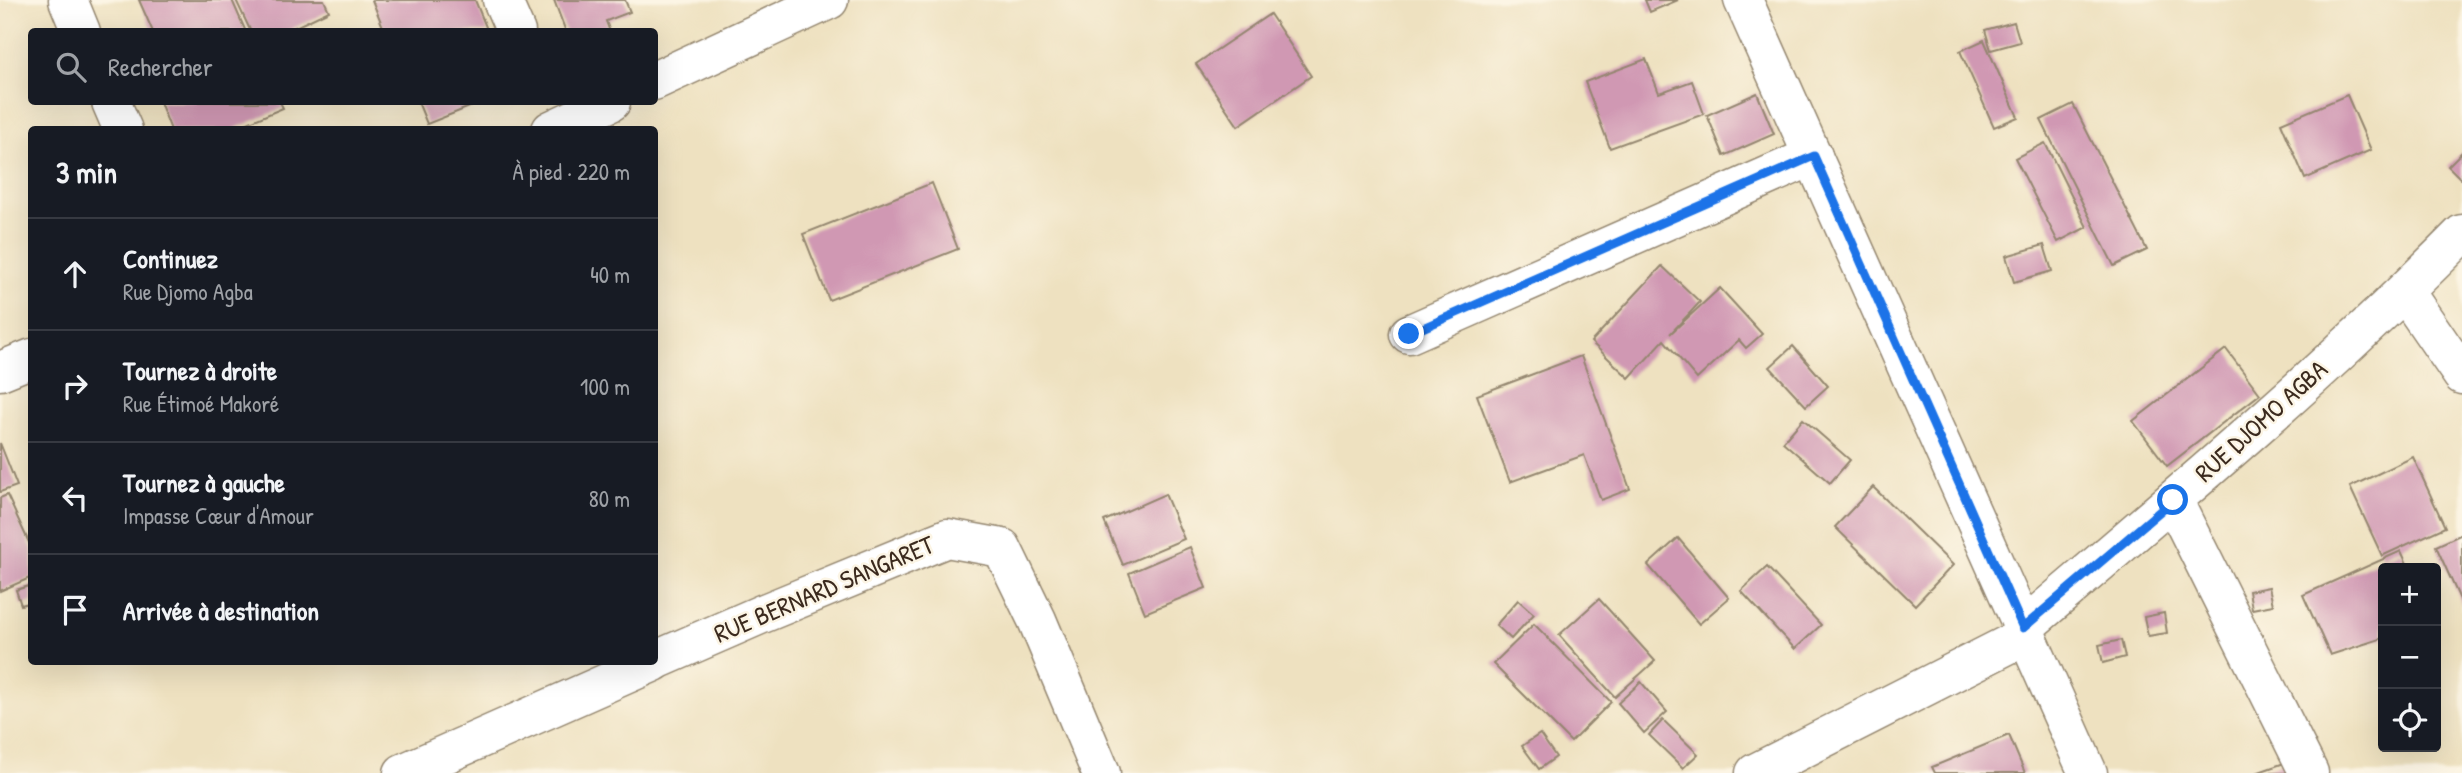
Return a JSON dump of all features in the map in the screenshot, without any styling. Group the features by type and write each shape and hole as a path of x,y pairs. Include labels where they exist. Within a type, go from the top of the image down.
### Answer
{"street":[{"path":"68,0 80,28"},
{"path":"502,0 514,28"},
{"path":"658,79 829,0"},
{"path":"1743,0 2088,773"},
{"path":"112,105 120,126"},
{"path":"553,119 601,105"},
{"path":"1409,334 1814,156"},
{"name":"RUE DJOMO AGBA","path":"1755,773 2025,632 2405,292 2462,234"},
{"path":"2405,292 2462,375"},
{"path":"0,371 28,360"},
{"path":"2173,500 2309,773"},
{"name":"RUE BERNARD SANGARET","path":"658,660 947,537 1002,548 1037,620 1101,773"},
{"name":"RUE BERNARD SANGARET","path":"403,773 647,665"}],"building":[{"path":"139,0 232,0 244,28 151,28"},
{"path":"236,0 324,0 329,11 293,28 249,28"},
{"path":"372,0 475,0 486,28 383,28"},
{"path":"554,0 625,0 630,12 606,21 609,28 564,28"},
{"path":"1645,0 1678,0 1650,12"},
{"path":"1270,14 1311,76 1238,126 1196,64"},
{"path":"2014,22 2020,42 1991,50 1985,30"},
{"path":"1984,40 2018,117 1994,127 1960,51"},
{"path":"1646,59 1659,93 1692,81 1704,114 1610,148 1585,82"},
{"path":"1757,93 1774,134 1724,156 1707,115"},
{"path":"2347,95 2371,150 2305,179 2281,123"},
{"path":"2073,104 2147,250 2114,266 2041,120"},
{"path":"161,105 282,105 283,108 240,126 169,126"},
{"path":"419,105 474,105 427,124"},
{"path":"2045,143 2087,227 2058,242 2015,158"},
{"path":"2462,152 2462,180 2448,166"},
{"path":"932,183 958,249 829,300 803,234"},
{"path":"2044,245 2052,271 2014,282 2006,256"},
{"path":"1662,266 1700,302 1670,334 1720,288 1762,334 1746,348 1739,340 1697,379 1664,340 1629,378 1591,342"},
{"path":"1793,346 1828,386 1806,406 1770,367"},
{"path":"2226,349 2260,394 2167,466 2133,421"},
{"path":"1581,356 1630,489 1601,500 1584,455 1510,482 1477,395"},
{"path":"1803,419 1850,460 1830,483 1783,442"},
{"path":"0,443 17,486 0,492"},
{"path":"2413,457 2445,527 2382,556 2350,487"},
{"path":"1873,487 1953,565 1915,605 1835,527"},
{"path":"1165,494 1184,539 1123,565 1104,521"},
{"path":"7,495 28,540 28,579 0,591 0,498"},
{"path":"2462,534 2462,604 2436,546"},
{"path":"1678,538 1729,598 1699,624 1648,565"},
{"path":"1190,547 1206,588 1145,613 1129,573"},
{"path":"2401,551 2407,563 2378,563 2378,640 2330,655 2303,595"},
{"path":"1767,567 1821,625 1795,649 1741,591"},
{"path":"28,586 28,603 21,605 16,590"},
{"path":"2269,587 2273,605 2252,609 2249,591"},
{"path":"1599,599 1655,661 1615,697 1559,635"},
{"path":"1518,600 1534,614 1511,639 1496,625"},
{"path":"2164,613 2167,633 2148,636 2144,617"},
{"path":"1534,624 1611,702 1571,742 1493,664"},
{"path":"2121,640 2125,657 2103,663 2099,645"},
{"path":"1641,682 1667,712 1644,733 1618,703"},
{"path":"1663,720 1698,754 1683,768 1649,735"},
{"path":"1540,734 1556,757 1539,769 1522,746"},
{"path":"2009,735 2025,773 1935,773 1932,767"},
{"path":"2287,762 2291,773 2256,773"}],"route":[{"path":"1409,334 1814,156 2023,628 2173,500"}]}
